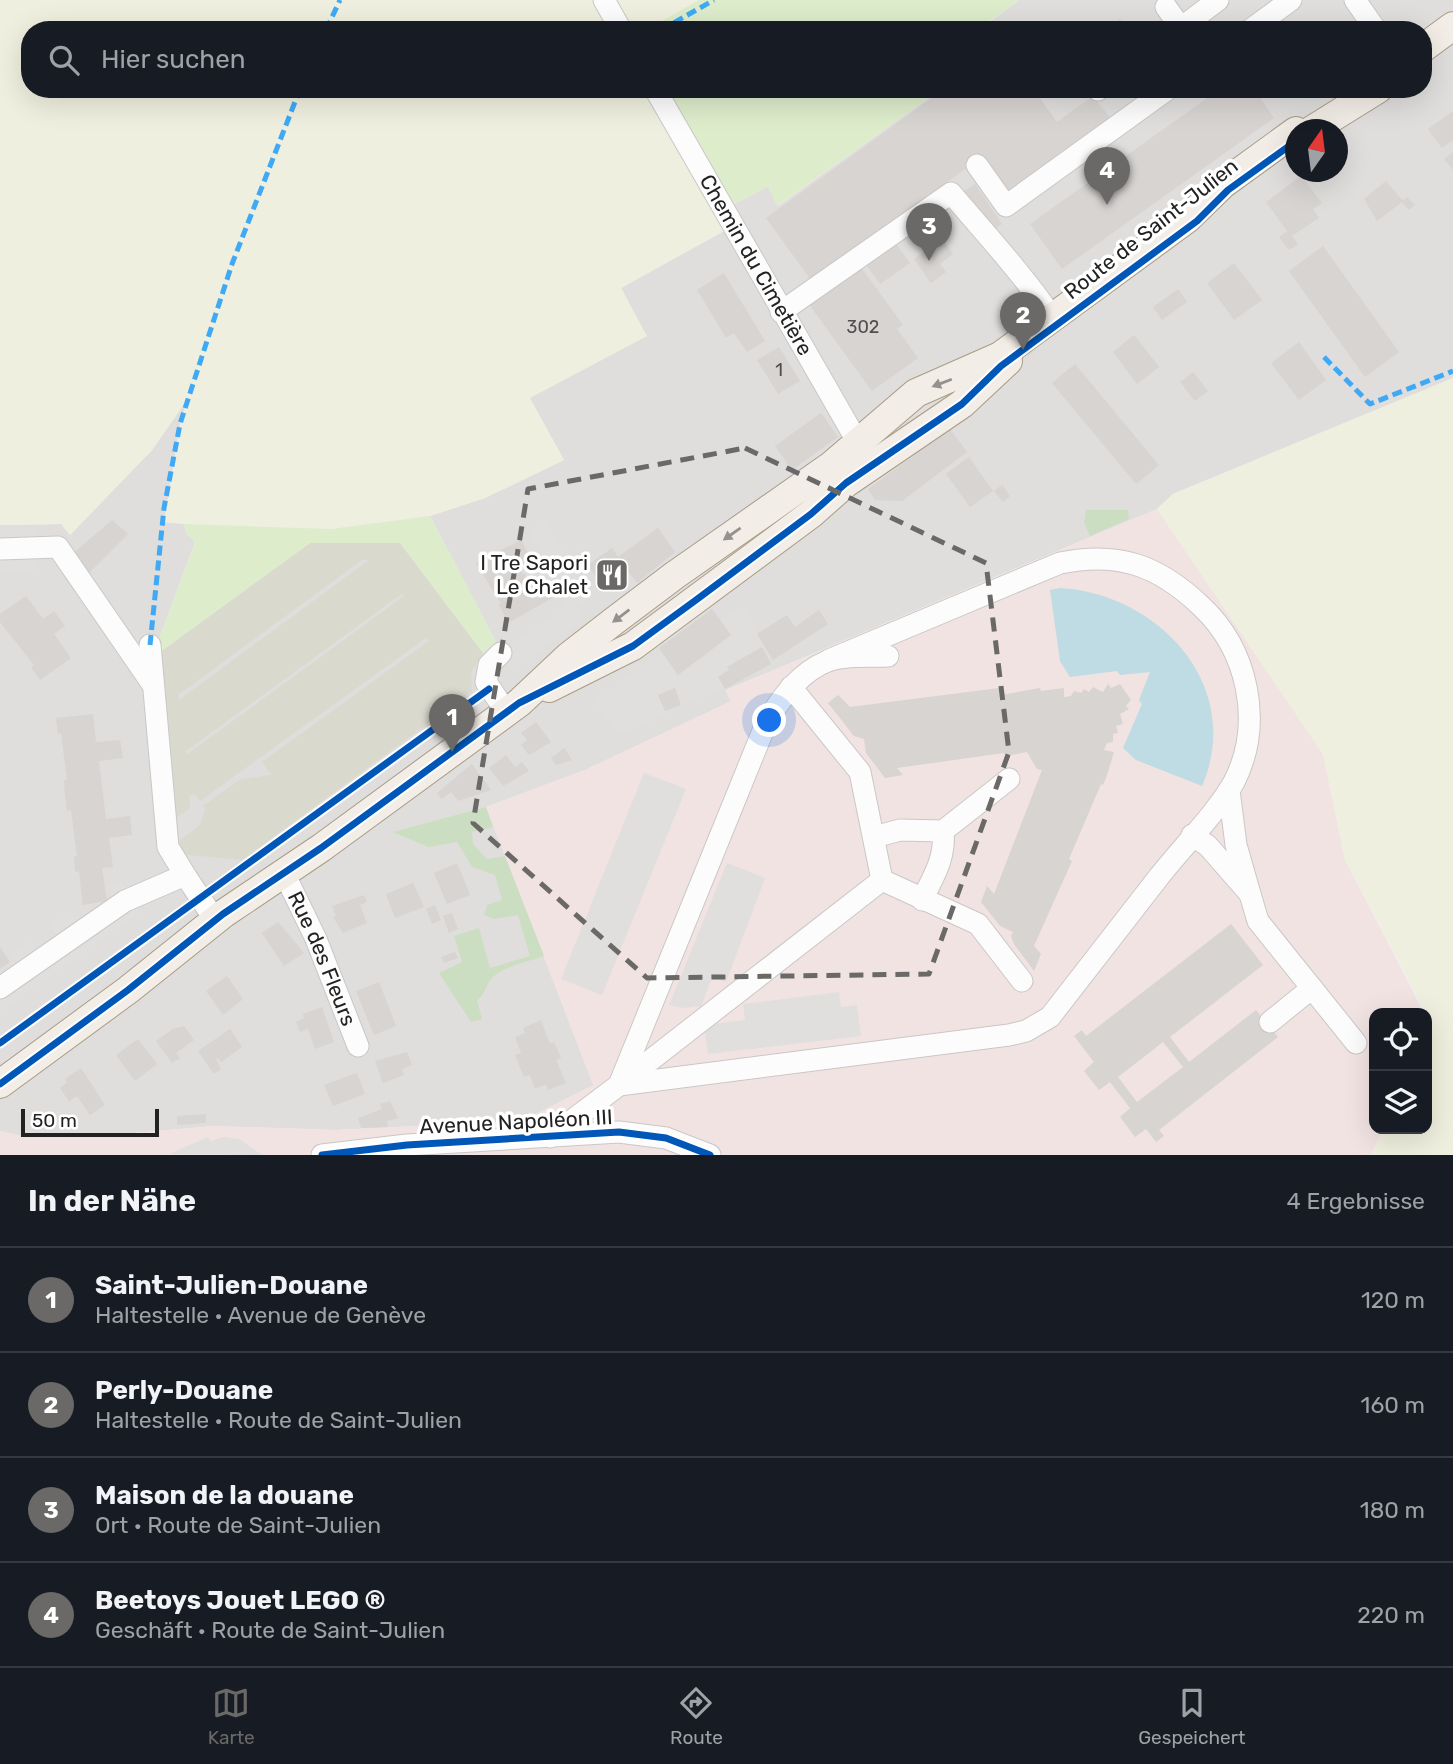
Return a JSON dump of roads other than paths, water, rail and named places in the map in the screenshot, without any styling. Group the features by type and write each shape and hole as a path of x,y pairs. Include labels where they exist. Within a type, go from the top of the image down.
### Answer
{"main road":[{"path":"1432,41 1453,26"},
{"name":"Route de Saint-Julien","path":"1311,119 1340,98"},
{"path":"1329,119 1363,98"},
{"name":"Route de Saint-Julien","path":"595,651 633,646 722,581 811,514 839,474 857,441 916,393 1000,356 1187,219 1223,184 1285,138"},
{"name":"Route de Saint-Julien","path":"595,651 674,575 761,514 839,474 962,404 1001,366 1197,221 1220,197 1285,149"},
{"path":"704,555 722,581"},
{"path":"0,1084 128,990 215,920 283,871 321,848 595,651"}],"street":[{"path":"604,0 616,21"},
{"path":"1190,21 1218,0"},
{"path":"1262,21 1291,0"},
{"path":"1354,0 1369,21"},
{"path":"1166,7 1175,21"},
{"name":"Chemin du Cimetière","path":"659,98 857,441"},
{"path":"977,165 1006,206 1156,98"},
{"path":"781,312 951,193 991,241 1012,260 1045,307"},
{"path":"0,549 58,547 154,687"},
{"path":"1095,559 1136,564 1170,579 1199,603 1220,628 1240,664 1248,699 1248,726 1239,768 1229,790 1050,1017 1026,1031 619,1085 767,721 791,687 829,660 1060,563 1095,559"},
{"path":"150,645 168,847 215,920"},
{"path":"501,653 489,665 486,682 513,708"},
{"path":"829,660 888,656"},
{"path":"791,687 860,772 882,880"},
{"path":"874,837 900,830 943,831 1009,779"},
{"path":"1229,790 1236,845 1258,921 1356,1043"},
{"path":"922,900 942,860 945,847 943,831"},
{"path":"1192,835 1208,846 1250,894"},
{"name":"Rue des Fleurs","path":"283,871 316,939 358,1046"},
{"path":"0,988 125,901 185,874"},
{"path":"550,1137 882,880"},
{"path":"882,880 978,924 1022,981"},
{"path":"1270,1022 1312,988"},
{"name":"Avenue Napoléon III","path":"322,1155 381,1147 619,1132 650,1135 710,1155"}],"water":[{"path":"1060,588 1096,594 1130,607 1160,627 1184,652 1202,681 1212,714 1212,749 1202,786 1136,760 1123,748 1142,704 1139,700 1150,672 1120,675 1117,671 1070,677 1060,661 1050,590"}],"place":[{"name":"Beetoys Jouet LEGO ®","path":"1107,205"},
{"name":"Maison de la douane","path":"929,261"},
{"name":"Perly-Douane","path":"1023,350"},
{"name":"I Tre Sapori Le Chalet","path":"612,575"},
{"name":"Saint-Julien-Douane","path":"452,752"}]}
